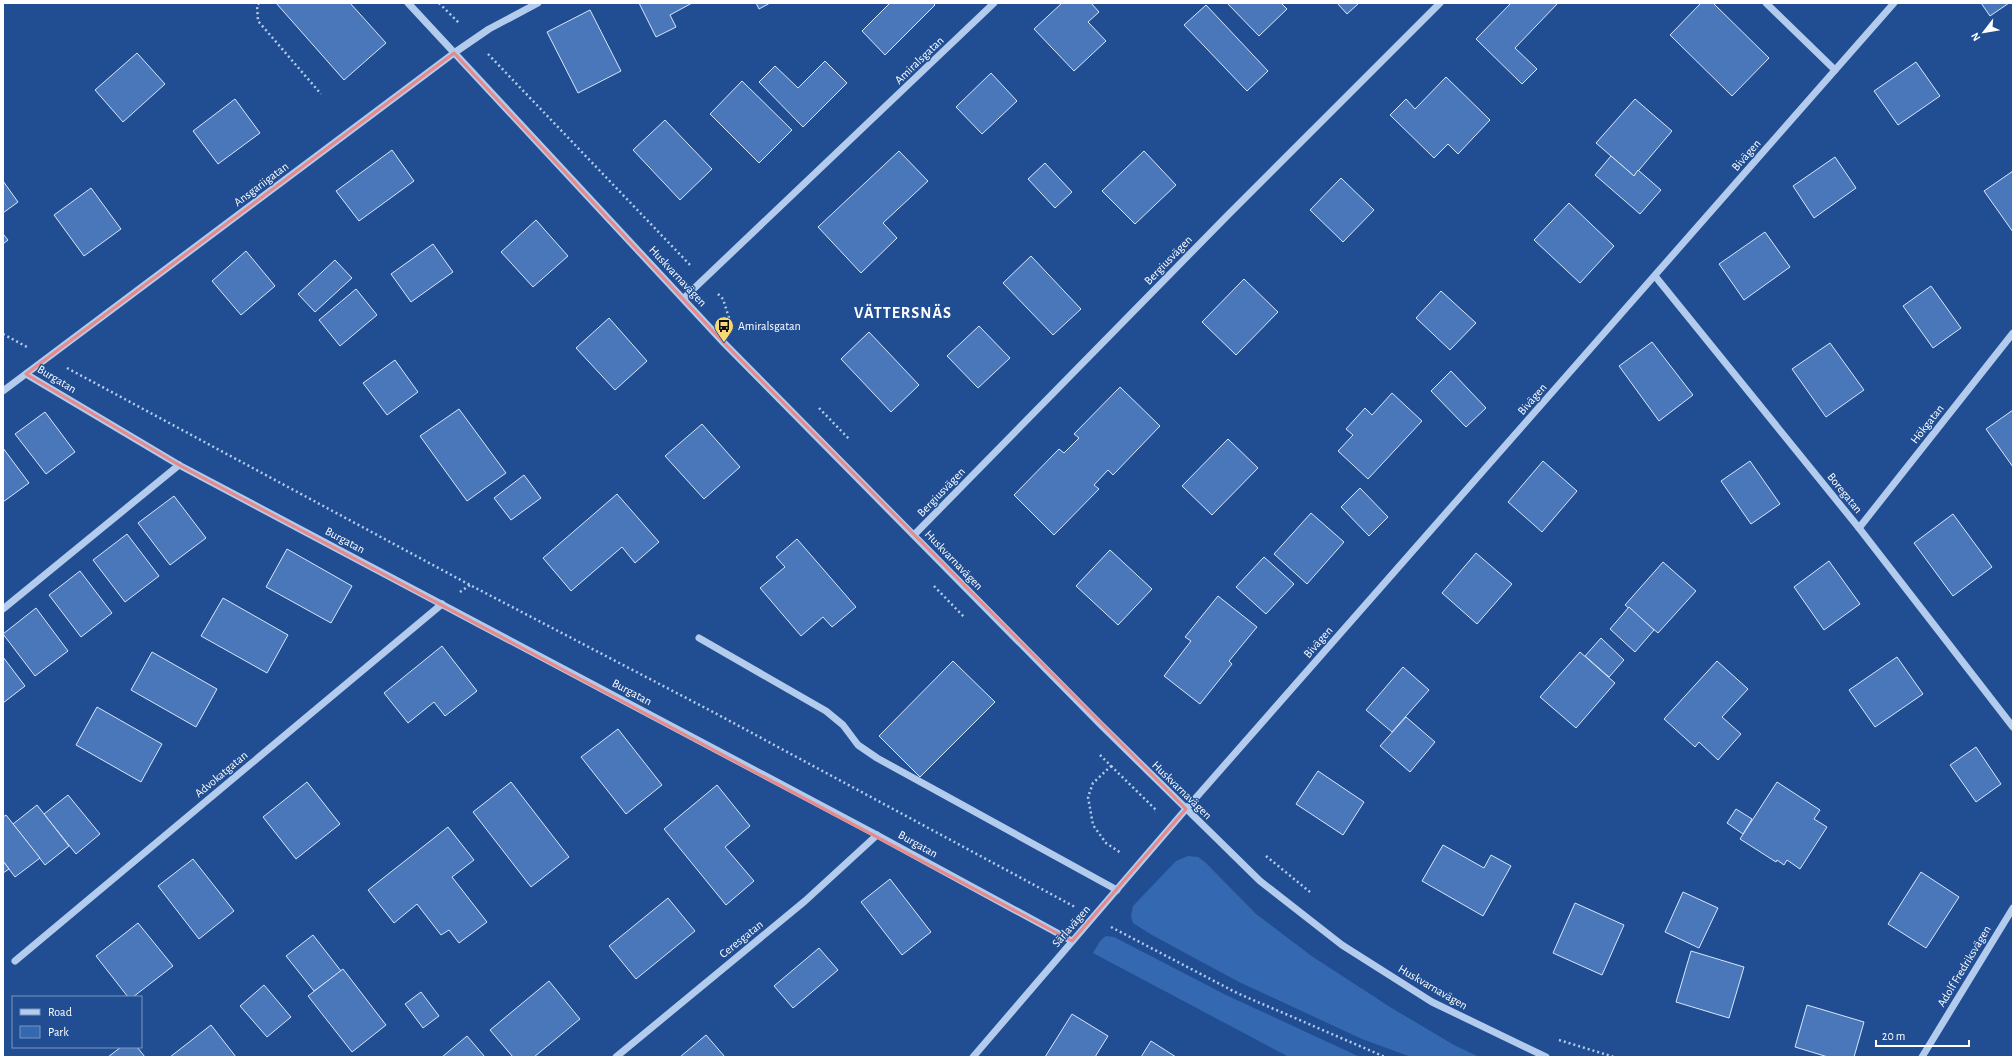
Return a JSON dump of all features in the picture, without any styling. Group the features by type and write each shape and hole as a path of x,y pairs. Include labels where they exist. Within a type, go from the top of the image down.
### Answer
{"street":[{"name":"Huskvarnavägen","path":"408,3 684,298 724,343 1186,809 1260,881 1342,945 1432,1002 1546,1057"},
{"name":"Ansgariigatan","path":"3,391 454,53 538,3"},
{"name":"Amiralsgatan","path":"684,298 994,3"},
{"name":"Bergiusvägen","path":"914,535 1226,217 1440,3"},
{"path":"1766,3 1835,70"},
{"name":"Bivägen","path":"1186,809 1894,3"},
{"name":"Boregatan","path":"1655,276 1859,528 2013,727"},
{"name":"Hökgatan","path":"1859,528 2013,333"},
{"name":"Burgatan","path":"26,374 179,465 877,835 1072,941"},
{"path":"3,609 179,465"},
{"name":"Advokatgatan","path":"15,961 442,604"},
{"path":"700,638 826,711 843,725 858,745 876,758 1117,890"},
{"name":"Särlavägen","path":"973,1057 1186,809"},
{"name":"Ceresgatan","path":"616,1057 805,901 877,835"},
{"name":"Adolf Fredriksvägen","path":"1922,1057 2013,908"}],"path":[{"path":"259,3 257,5 256,13 258,21 321,94"},
{"path":"439,3 723,299 730,318"},
{"path":"3,334 448,574 720,716 1075,908 1237,992 1385,1057"},
{"path":"817,406 855,444"},
{"path":"933,584 936,589 969,622"},
{"path":"1094,749 1156,810 1151,816"},
{"path":"1111,766 1093,783 1088,797 1093,824 1106,843 1121,853"},
{"path":"1075,908 1126,847"},
{"path":"1262,853 1316,897"},
{"path":"1554,1038 1614,1057"}],"highlighted area":[{"path":"454,53 724,343 1186,809 1072,941 179,465 26,374"}],"green space":[{"path":"1188,856 1198,857 1206,863 1256,914 1313,957 1390,1007 1454,1045 1479,1057 1411,1057 1362,1039 1239,982 1152,935 1133,923 1131,916 1133,906 1176,861"},
{"path":"1106,936 1114,937 1226,995 1360,1057 1289,1057 1093,953 1100,941"}],"building":[{"path":"276,3 350,3 386,43 344,80"},
{"path":"639,3 692,3 670,15 676,27 656,37"},
{"path":"756,3 770,3 759,9"},
{"path":"890,3 933,3 935,5 885,55 862,31"},
{"path":"1062,3 1091,3 1099,12 1088,22 1106,41 1074,71 1034,29"},
{"path":"1227,3 1281,3 1287,9 1259,36"},
{"path":"1337,3 1359,3 1347,14"},
{"path":"1511,3 1558,3 1515,48 1537,69 1522,84 1476,39"},
{"path":"1701,3 1713,3 1769,58 1732,96 1670,35"},
{"path":"1981,3 2009,3 1990,16"},
{"path":"1206,5 1268,71 1247,91 1184,25"},
{"path":"590,10 621,71 578,93 547,32"},
{"path":"137,53 165,84 123,122 95,90"},
{"path":"825,61 847,83 803,127 759,82 775,66 798,88"},
{"path":"1916,62 1940,96 1898,125 1874,91"},
{"path":"991,73 1017,101 982,134 956,107"},
{"path":"1446,77 1490,120 1458,154 1448,144 1434,158 1390,115 1406,99 1415,109"},
{"path":"742,81 792,130 759,163 710,114"},
{"path":"235,99 260,133 218,164 193,131"},
{"path":"1635,99 1672,131 1634,176 1596,143"},
{"path":"665,120 712,169 680,200 633,150"},
{"path":"392,150 414,181 359,221 336,191"},
{"path":"899,151 928,181 883,223 897,238 861,273 818,227"},
{"path":"1144,151 1176,185 1135,224 1102,191"},
{"path":"1611,156 1634,176 1638,170 1661,190 1640,214 1595,175"},
{"path":"1835,157 1856,188 1814,218 1793,186"},
{"path":"1045,163 1072,192 1055,208 1028,179"},
{"path":"2013,171 2013,232 1984,191"},
{"path":"1341,178 1374,210 1343,242 1310,210"},
{"path":"3,181 18,202 3,213"},
{"path":"91,188 121,229 84,256 54,215"},
{"path":"1569,203 1614,246 1580,283 1534,240"},
{"path":"536,220 568,256 533,287 501,252"},
{"path":"1765,232 1790,267 1744,300 1719,264"},
{"path":"3,234 8,240 3,244"},
{"path":"433,244 453,272 411,302 391,274"},
{"path":"246,251 275,286 241,315 212,281"},
{"path":"1031,256 1081,309 1053,335 1003,283"},
{"path":"335,260 352,278 315,312 298,294"},
{"path":"1244,279 1278,312 1236,355 1202,322"},
{"path":"1931,286 1961,328 1933,348 1903,306"},
{"path":"356,289 377,315 340,346 319,320"},
{"path":"1441,291 1476,323 1450,350 1416,318"},
{"path":"609,318 647,361 615,390 576,348"},
{"path":"979,326 1010,358 978,388 947,356"},
{"path":"869,332 919,385 891,412 841,359"},
{"path":"1652,342 1693,395 1659,421 1619,366"},
{"path":"1830,343 1864,390 1826,417 1792,369"},
{"path":"395,360 418,392 387,415 363,383"},
{"path":"1451,371 1486,408 1466,427 1431,391"},
{"path":"1120,387 1160,426 1113,475 1108,470 1094,485 1099,489 1054,535 1014,495 1059,449 1064,453 1079,438 1074,434"},
{"path":"1392,393 1422,421 1368,479 1338,451 1353,435 1346,429 1365,408 1372,415"},
{"path":"459,409 506,473 467,501 420,436"},
{"path":"2013,410 2013,467 1986,429"},
{"path":"45,412 75,452 46,474 15,434"},
{"path":"702,424 740,467 704,499 665,456"},
{"path":"1228,439 1258,468 1212,515 1182,486"},
{"path":"3,448 29,483 3,502"},
{"path":"1543,461 1577,491 1542,532 1508,502"},
{"path":"1750,461 1780,504 1751,524 1721,481"},
{"path":"524,475 541,498 511,520 494,498"},
{"path":"1360,488 1388,517 1369,536 1341,507"},
{"path":"617,494 659,542 635,563 622,547 571,591 543,558"},
{"path":"174,496 206,538 170,565 138,523"},
{"path":"1311,513 1344,542 1307,584 1274,554"},
{"path":"1953,514 1992,567 1953,596 1914,543"},
{"path":"127,534 159,576 125,602 93,560"},
{"path":"797,539 856,607 832,627 823,617 801,636 760,588 785,567 776,557"},
{"path":"287,549 352,586 331,623 266,587"},
{"path":"1110,550 1152,589 1118,625 1076,586"},
{"path":"1476,553 1512,584 1477,624 1442,593"},
{"path":"1264,557 1294,584 1266,614 1236,587"},
{"path":"1829,561 1860,604 1824,630 1794,587"},
{"path":"1663,562 1696,591 1658,633 1625,605"},
{"path":"80,571 112,613 81,637 49,595"},
{"path":"1218,596 1257,627 1229,661 1232,664 1200,704 1164,676 1191,641 1185,637"},
{"path":"223,598 288,635 267,673 201,636"},
{"path":"1629,607 1654,630 1635,652 1610,629"},
{"path":"36,608 68,651 35,676 3,634"},
{"path":"1601,638 1624,660 1609,677 1585,656"},
{"path":"442,646 477,691 445,716 434,702 408,723 384,693"},
{"path":"152,652 217,689 196,727 131,690"},
{"path":"1580,652 1615,683 1576,728 1540,697"},
{"path":"3,657 25,686 3,703"},
{"path":"1897,657 1923,694 1875,727 1849,690"},
{"path":"953,661 995,702 920,777 879,736"},
{"path":"1717,661 1748,689 1722,717 1741,734 1718,760 1699,742 1695,747 1664,719"},
{"path":"1403,667 1429,690 1392,732 1366,710"},
{"path":"97,707 162,744 141,782 76,745"},
{"path":"1406,717 1435,742 1410,772 1380,746"},
{"path":"618,729 662,785 626,814 581,757"},
{"path":"1976,747 2001,784 1976,802 1950,765"},
{"path":"1318,771 1364,802 1343,835 1296,804"},
{"path":"307,782 340,824 296,859 263,817"},
{"path":"511,782 569,857 531,887 473,812"},
{"path":"1777,782 1820,810 1814,819 1827,827 1800,869 1787,860 1784,865 1777,860 1776,862 1740,839"},
{"path":"717,785 750,826 725,847 754,881 726,905 664,829"},
{"path":"68,795 100,834 76,854 44,814"},
{"path":"37,805 69,846 45,865 13,824"},
{"path":"1736,809 1752,819 1743,834 1727,823"},
{"path":"6,815 40,858 15,877 3,861 3,817"},
{"path":"448,827 474,860 452,877 487,922 459,943 449,930 441,935 417,904 394,923 368,890"},
{"path":"1443,845 1484,868 1491,855 1511,866 1483,916 1422,881"},
{"path":"193,859 234,911 199,939 158,886"},
{"path":"3,861 9,869 3,873"},
{"path":"1921,872 1959,897 1926,948 1888,924"},
{"path":"890,879 931,932 902,955 861,902"},
{"path":"1683,892 1718,908 1699,948 1665,932"},
{"path":"668,898 695,931 636,979 609,946"},
{"path":"1575,903 1624,925 1602,975 1553,953"},
{"path":"138,923 173,966 134,996 127,996 96,956"},
{"path":"313,935 341,971 314,991 286,956"},
{"path":"819,948 838,970 793,1008 774,986"},
{"path":"1691,951 1744,967 1729,1018 1676,1002"},
{"path":"343,969 386,1025 352,1052 308,996"},
{"path":"549,981 580,1019 534,1057 513,1057 490,1030"},
{"path":"264,985 291,1017 267,1037 240,1006"},
{"path":"421,992 439,1016 423,1028 405,1004"},
{"path":"1807,1005 1864,1022 1854,1057 1828,1057 1795,1047"},
{"path":"1072,1014 1108,1036 1095,1057 1045,1057"},
{"path":"211,1025 236,1057 170,1057"},
{"path":"706,1035 725,1057 680,1057"},
{"path":"467,1036 485,1057 442,1057"},
{"path":"1151,1041 1176,1057 1141,1057"},
{"path":"120,1048 138,1048 145,1057 108,1057"}],"place":[{"name":"Amiralsgatan","path":"724,343"}],"district":[{"name":"VÄTTERSNÄS","path":"903,313"}]}
